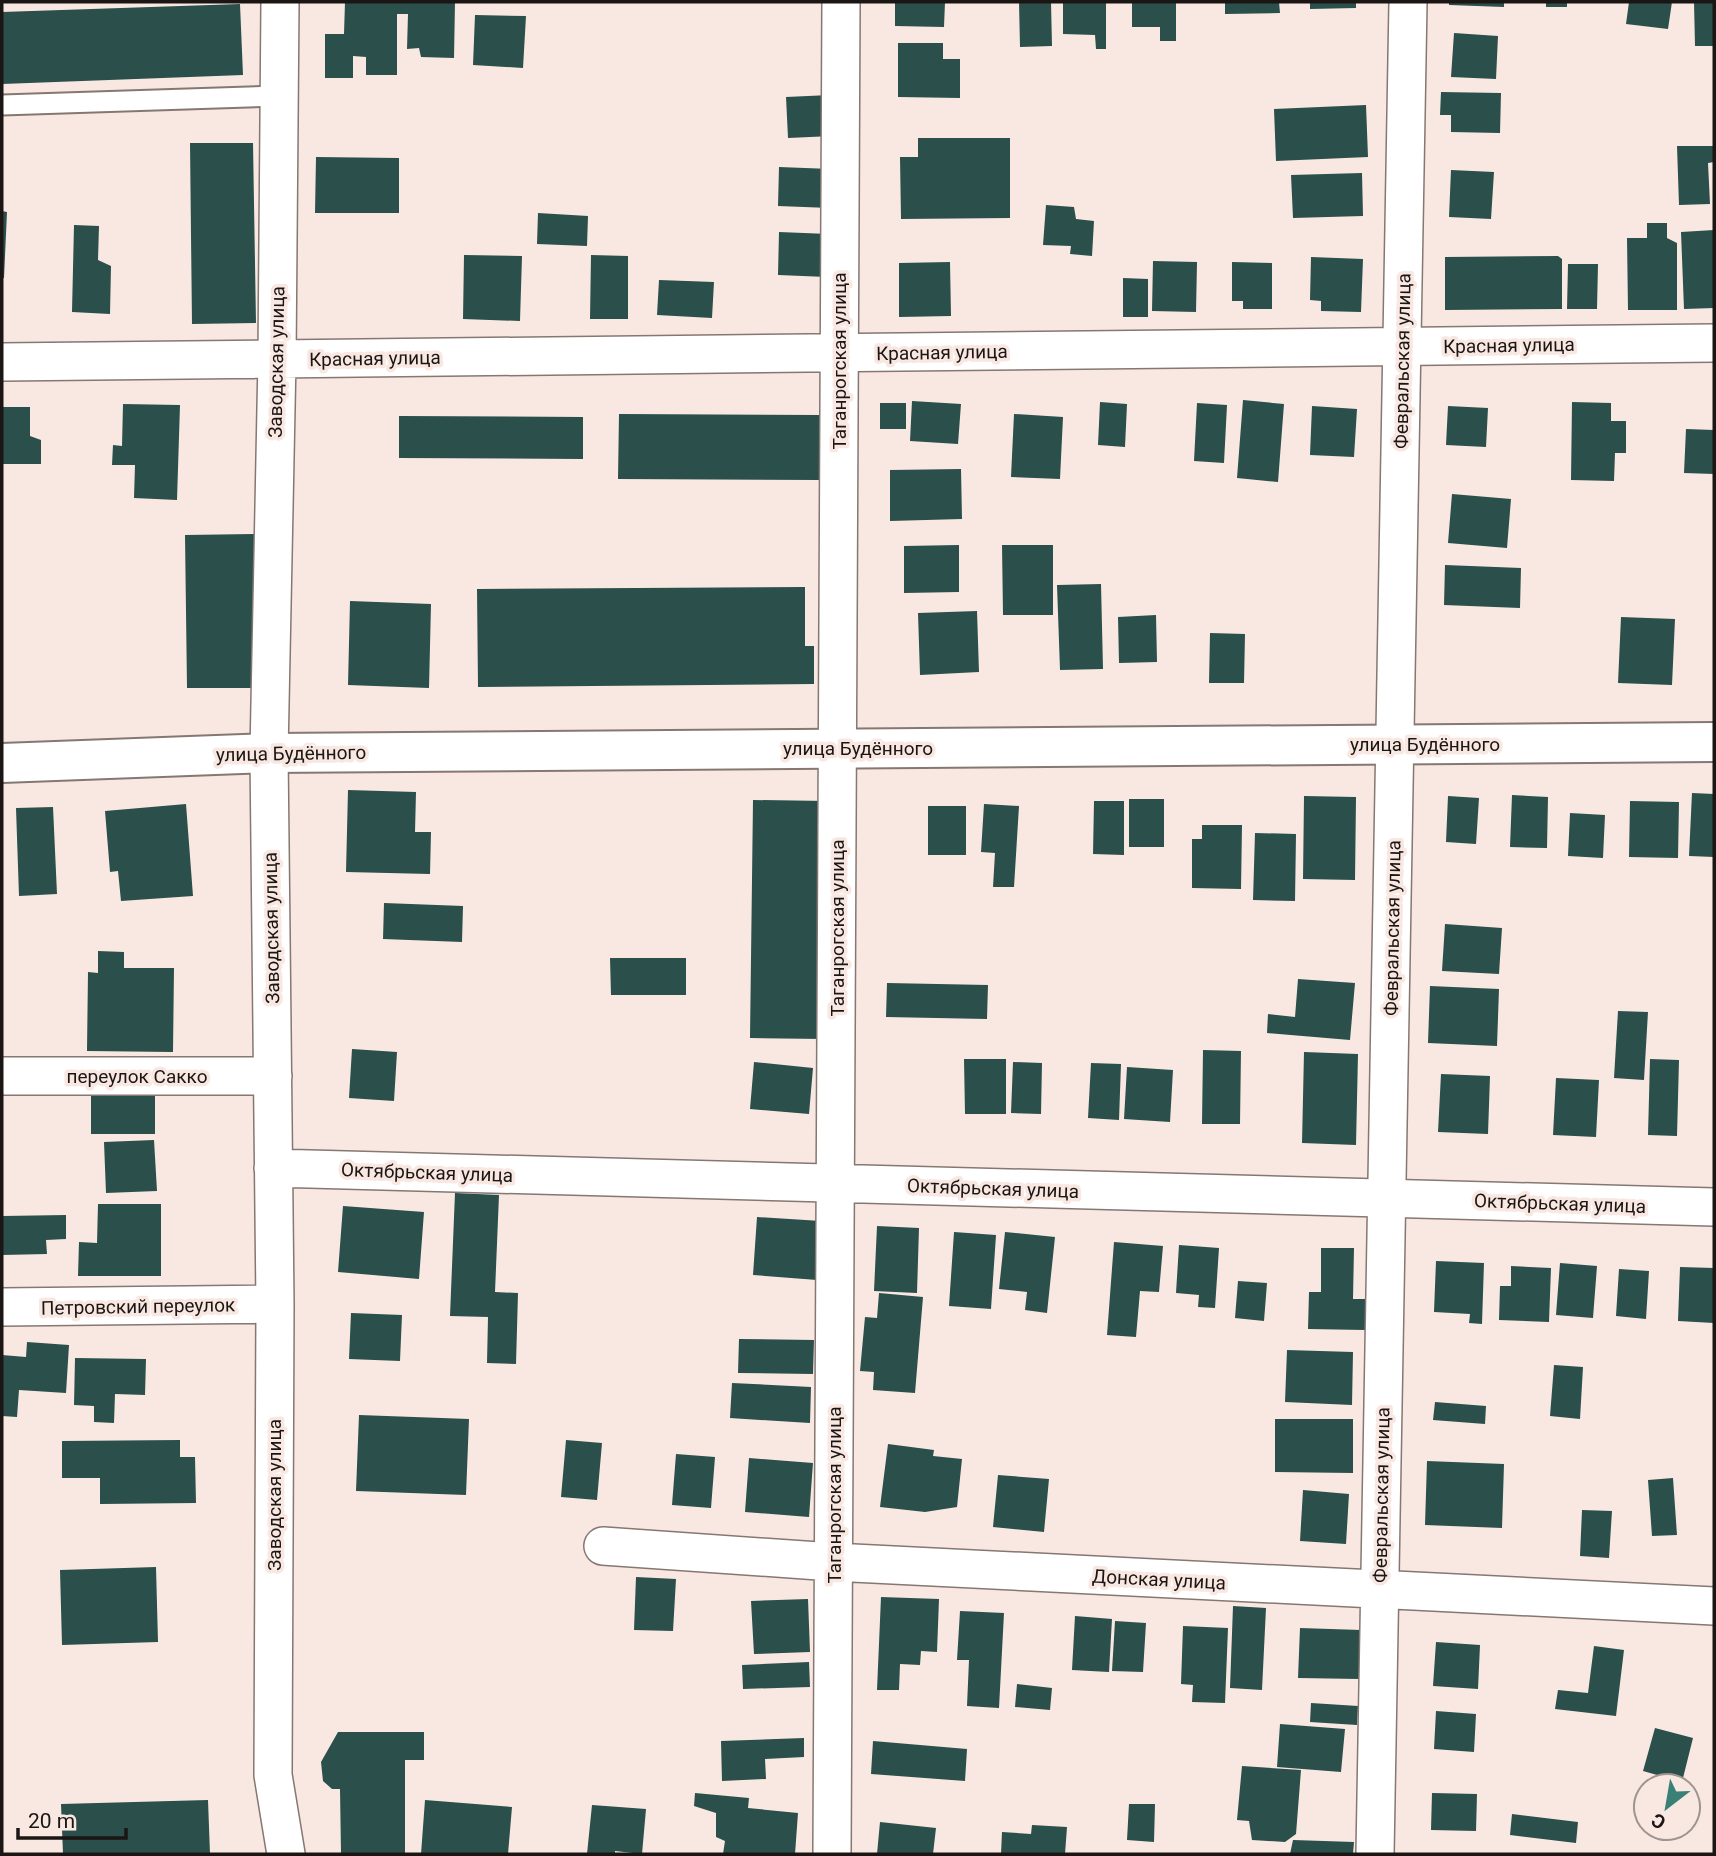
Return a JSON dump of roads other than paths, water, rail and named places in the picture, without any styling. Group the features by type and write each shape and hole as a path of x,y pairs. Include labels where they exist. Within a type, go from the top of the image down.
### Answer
{"street":[{"name":"Заводская улица","path":"280,2 277,359 269,752 275,1304 272,1775 286,1854"},
{"name":"Таганрогская улица","path":"832,1854 841,2"},
{"name":"Февральская улица","path":"1375,1854 1408,2"},
{"name":"Красная улица","path":"2,362 1714,343"},
{"name":"улица Будённого","path":"2,763 269,752 1714,742"},
{"name":"переулок Сакко","path":"2,1076 273,1076"},
{"name":"Октябрьская улица","path":"273,1168 1714,1207"},
{"name":"Петровский переулок","path":"2,1307 275,1304"},
{"name":"Донская улица","path":"603,1546 833,1562 1714,1606"}],"lane":[{"path":"2,105 279,96"}]}
